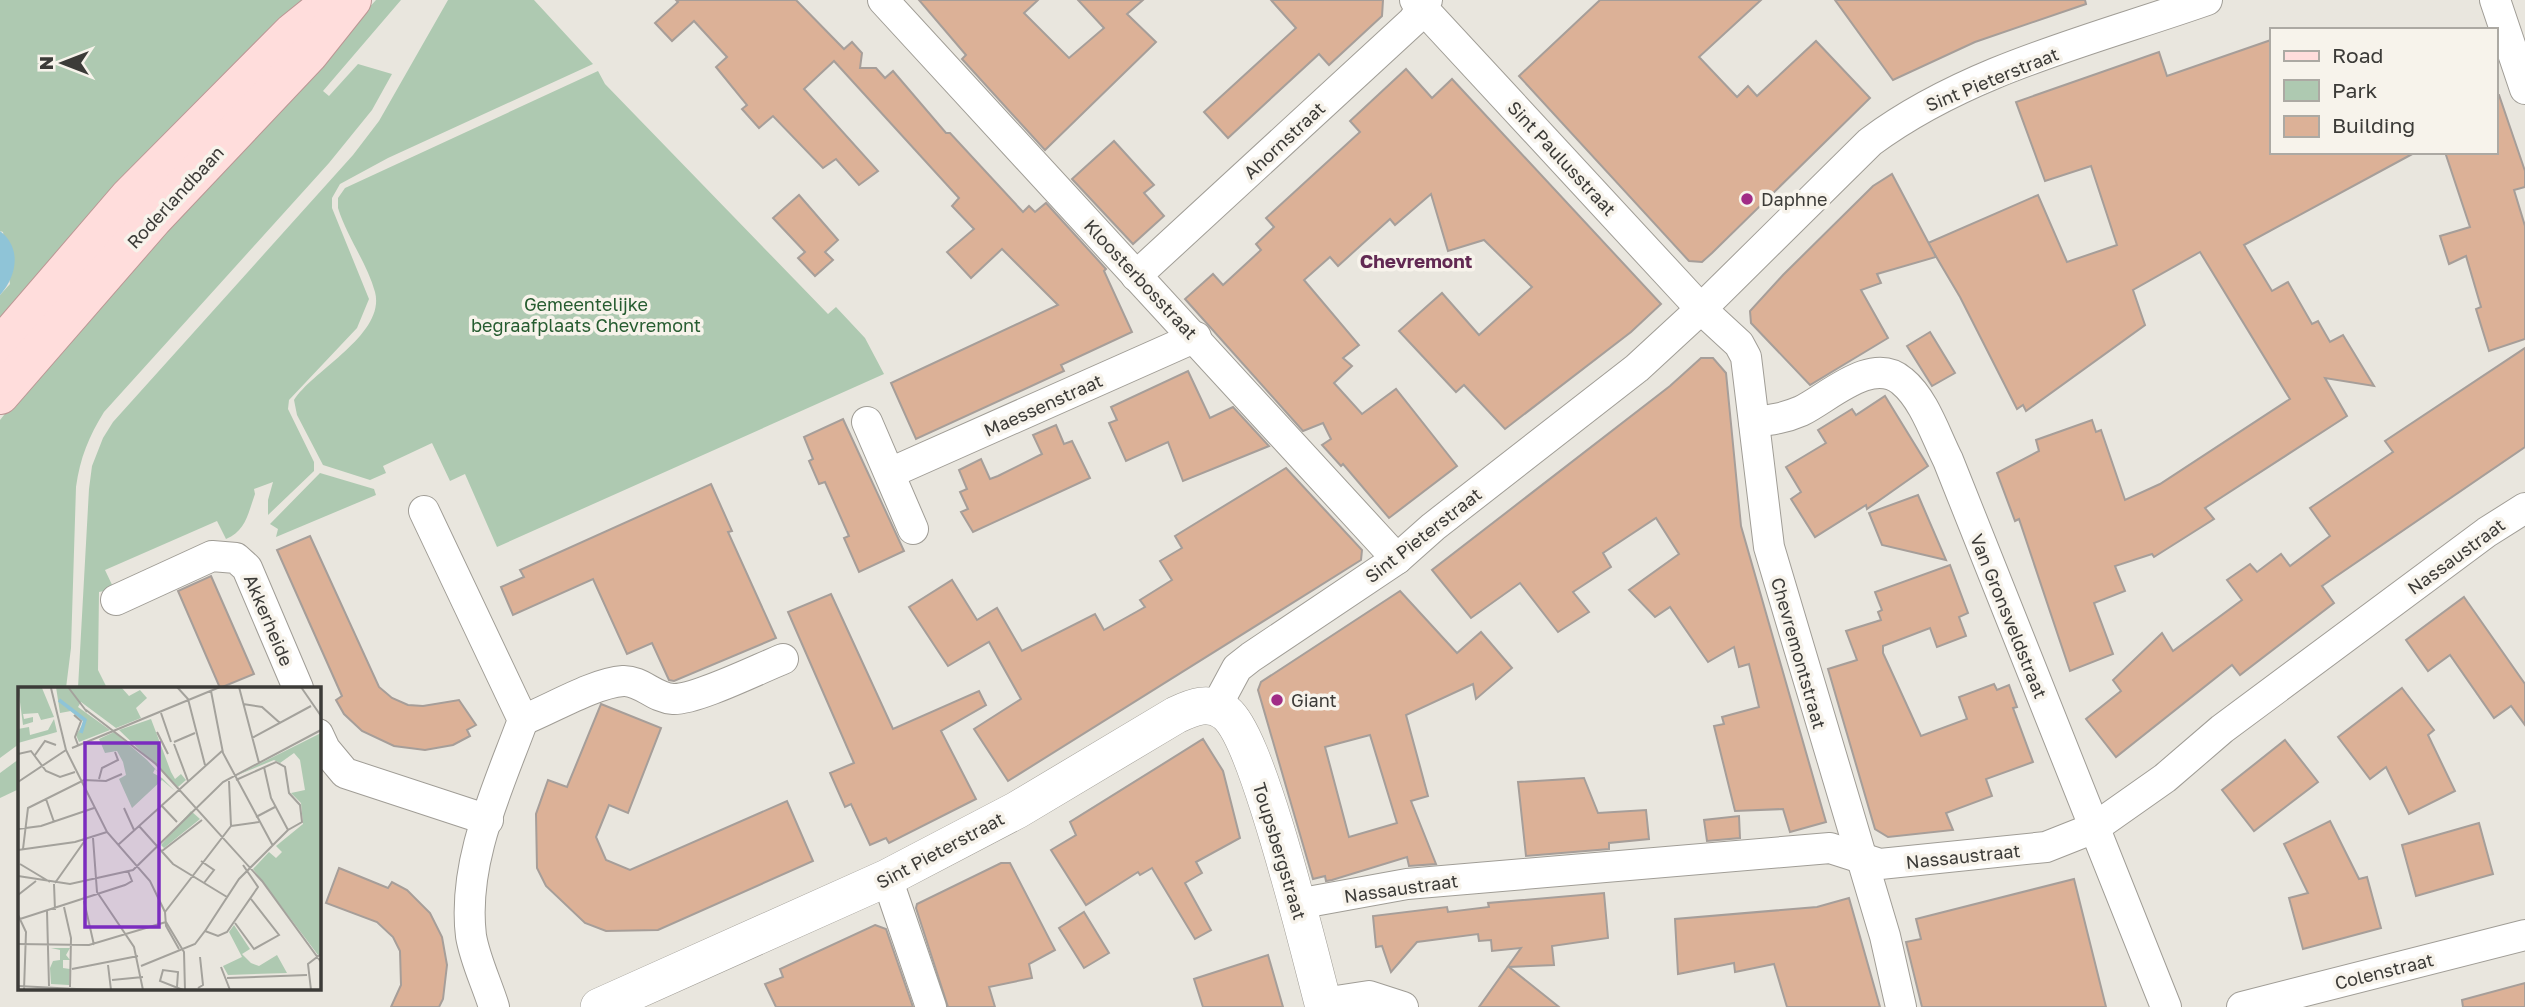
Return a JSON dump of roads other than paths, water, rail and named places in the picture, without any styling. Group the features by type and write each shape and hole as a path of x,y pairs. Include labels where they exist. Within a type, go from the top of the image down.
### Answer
{"main road":[{"name":"Roderlandbaan","path":"0,347 129,197 293,32 333,0"},
{"name":"Roderlandbaan","path":"0,395 153,219 309,54 352,0"}],"street":[{"name":"Kloosterbosstraat","path":"884,0 1397,559"},
{"name":"Sint Pieterstraat","path":"599,1007 887,878 1017,810 1176,715 1198,705 1216,707 1237,668 1397,559 1433,527 1637,368 1701,309 1870,142 1899,120 1953,91 1998,72 2207,0"},
{"path":"2495,0 2525,89"},
{"name":"Ahornstraat","path":"1136,276 1413,21 1422,2"},
{"name":"Sint Paulusstraat","path":"1422,2 1701,309"},
{"name":"Chevremontstraat","path":"1701,309 1740,344 1746,356 1772,560 1885,936 1900,1007"},
{"name":"Maessenstraat","path":"890,473 1196,337"},
{"name":"Van Gronsveldstraat","path":"1754,422 1782,419 1867,374 1888,373 1902,381 1920,404 1948,460 2166,1007"},
{"path":"867,422 913,529"},
{"name":"Nassaustraat","path":"1297,904 1407,884 1830,848 1880,864 2046,846 2094,828 2165,778 2222,729 2432,573 2525,508"},
{"path":"424,510 523,720 472,873 468,906 472,939 495,1007"},
{"name":"Akkerheide","path":"117,600 212,556 236,558 247,568 298,687"},
{"path":"523,720 605,685 624,681 638,684 662,696 680,699 783,659"},
{"name":"Toupsbergstraat","path":"1216,707 1236,725 1256,773 1297,904 1324,1005"},
{"path":"320,738 325,749 345,773 488,820"},
{"path":"887,878 931,1007"},
{"name":"Colenstraat","path":"2242,1007 2525,935"},
{"path":"1324,1005 1369,996 1403,1007"}],"water":[{"path":"0,231 12,246 15,262 10,279 0,295"}],"place":[{"name":"Daphne","path":"1747,199"},
{"name":"Giant","path":"1277,700"}],"district":[{"name":"Chevremont","path":"1416,260"}],"park label":[{"name":"Gemeentelijke begraafplaats Chevremont","path":"586,314"}]}
